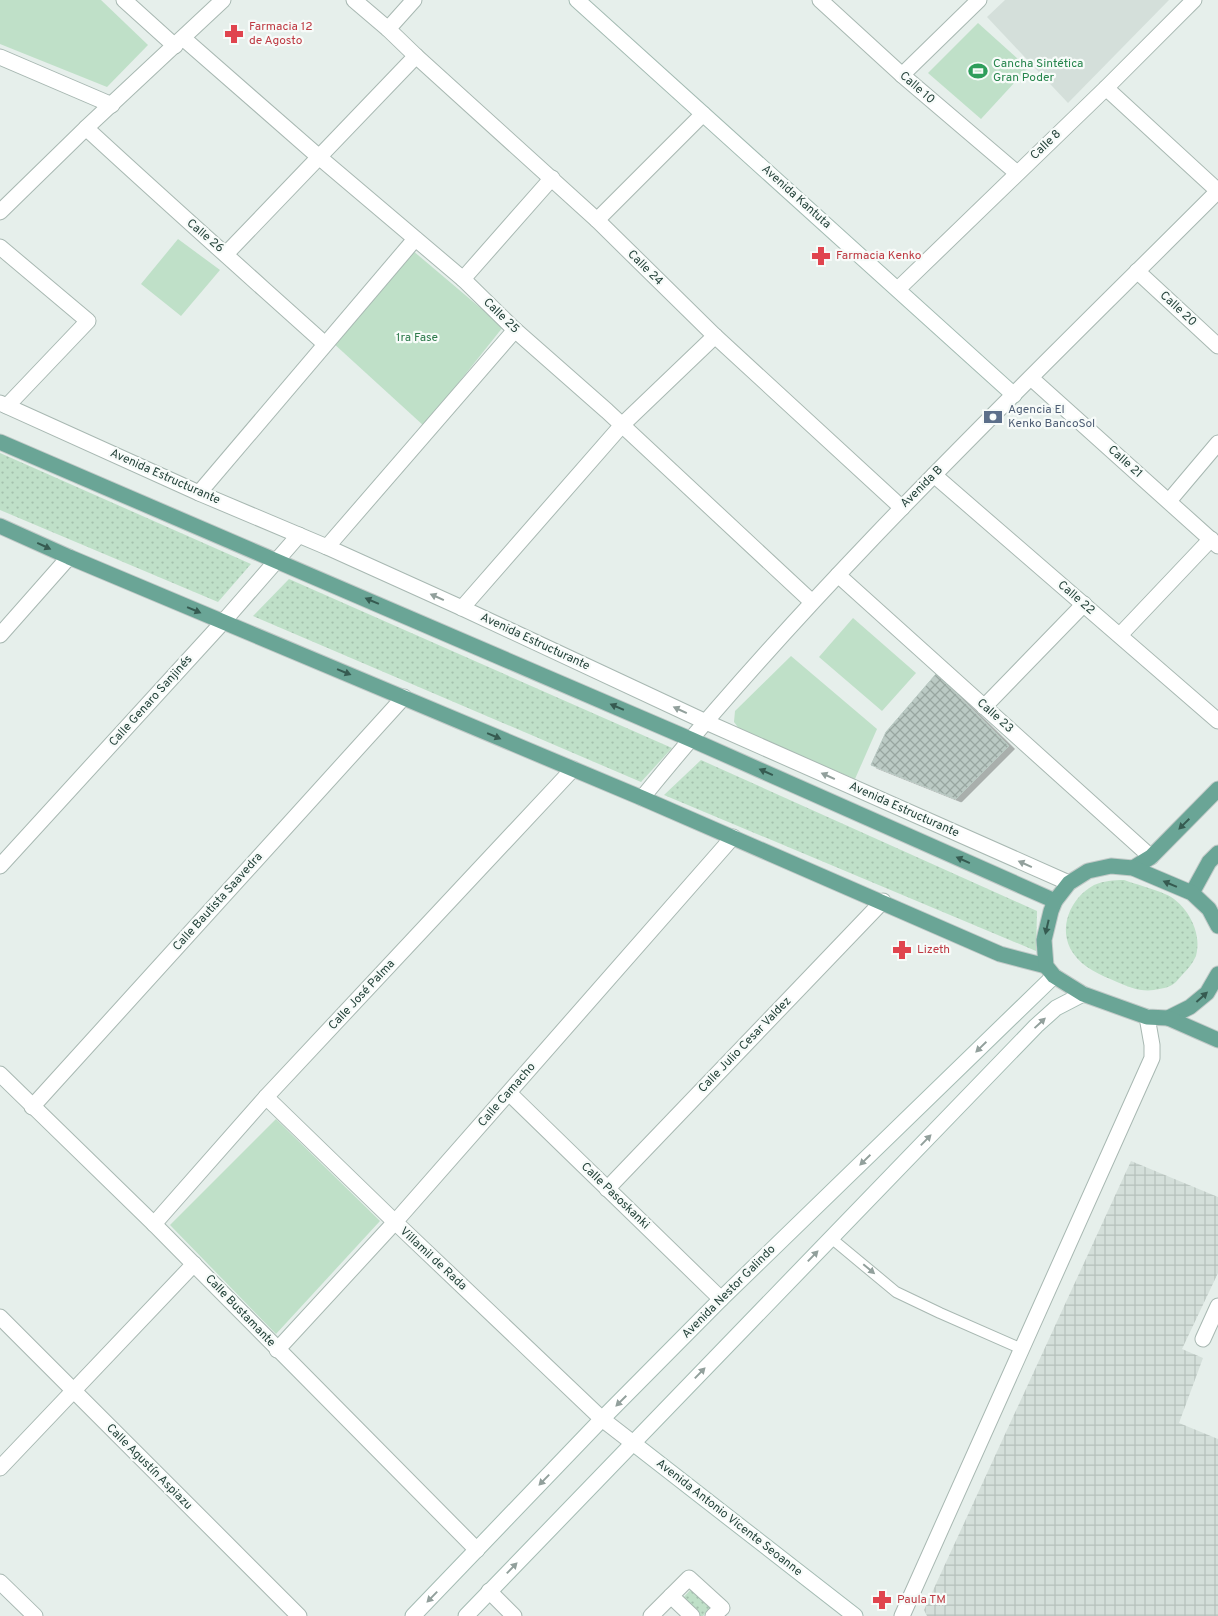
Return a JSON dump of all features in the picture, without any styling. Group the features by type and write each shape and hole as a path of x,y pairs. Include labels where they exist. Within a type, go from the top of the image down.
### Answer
{"main road":[{"name":"Avenida Estructurante","path":"0,442 278,560 690,739 1055,901"},
{"path":"0,526 69,558 404,697 883,901 1000,954 1050,971 1083,994 1147,1017 1168,1018 1218,1040"},
{"path":"1133,868 1151,857 1218,789"},
{"path":"1192,893 1209,862 1218,853"},
{"path":"1050,971 1044,940 1051,911 1055,901 1069,883 1088,871 1111,866 1133,868 1192,893 1209,910 1218,926"},
{"path":"1168,1018 1190,1007 1207,993 1218,974"}],"street":[{"name":"Calle 25","path":"124,0 179,42 463,279 515,330 622,425 812,602"},
{"path":"0,212 86,128 223,0"},
{"name":"Calle 24","path":"354,0 552,178 715,336 902,508"},
{"path":"388,29 414,0"},
{"name":"Avenida Kantuta","path":"577,0 1014,394"},
{"name":"Calle 10","path":"820,0 902,75 1017,173"},
{"path":"902,75 979,0"},
{"name":"Calle 8","path":"898,289 1194,0"},
{"path":"226,254 416,56"},
{"path":"0,57 112,105"},
{"path":"1106,88 1218,191"},
{"path":"597,220 703,114"},
{"name":"Calle 26","path":"86,128 175,211 226,254 325,344"},
{"path":"463,279 552,178"},
{"name":"Avenida B","path":"642,798 690,739 812,602 1014,394 1218,191"},
{"path":"199,492 415,239"},
{"path":"0,247 88,321 4,405"},
{"name":"Calle 20","path":"1138,271 1218,346"},
{"path":"327,547 515,330"},
{"path":"462,608 622,425 715,336"},
{"name":"Calle 21","path":"1031,378 1214,542"},
{"name":"Avenida Estructurante","path":"4,405 327,547 706,722 1069,883"},
{"path":"1169,501 1218,443"},
{"name":"Calle 22","path":"934,475 1218,720"},
{"name":"Calle Genaro Sanjinés","path":"0,866 223,622 299,535"},
{"path":"1120,635 1214,542"},
{"path":"0,635 69,558"},
{"name":"Calle 23","path":"838,575 1151,857"},
{"path":"984,708 1084,604"},
{"name":"Calle Bautista Saavedra","path":"32,1107 404,697"},
{"name":"Calle José Palma","path":"154,1224 266,1097 573,769"},
{"name":"Calle Camacho","path":"277,1350 395,1222 733,837"},
{"name":"Calle Julio Cesar Valdez","path":"607,1189 883,901"},
{"name":"Avenida Nestor Galindo","path":"413,1616 602,1419 1050,971"},
{"path":"466,1616 1036,1026 1056,1008 1083,994"},
{"path":"902,1616 1152,1058 1152,1045 1147,1017"},
{"name":"Calle Bustamante","path":"0,1074 154,1224 477,1550"},
{"name":"Calle Pasoskanki","path":"509,1093 721,1299"},
{"name":"Villamil de Rada","path":"266,1097 602,1419"},
{"path":"0,1468 194,1264"},
{"path":"1203,1339 1218,1306"},
{"name":"Calle Agustín Aspiazu","path":"0,1317 298,1616"},
{"name":"Avenida Antonio Vicente Seoanne","path":"602,1419 855,1616"},
{"path":"652,1616 689,1578 722,1608 713,1616"},
{"path":"0,1582 36,1616"},
{"path":"489,1591 514,1616"},
{"path":"671,1596 692,1616"}],"lane":[{"path":"831,1238 896,1292 1022,1349"}],"shaded area":[{"path":"1005,0 1169,0 1068,103 987,17"},
{"path":"1131,1161 1218,1197 1218,1273 1182,1349 1203,1358 1179,1423 1218,1439 1218,1616 927,1616 924,1610"}],"green space":[{"path":"0,0 101,0 148,45 107,87 0,44"},
{"name":"Cancha Sintética Gran Poder","path":"978,23 1028,68 981,119 928,73"},
{"path":"178,239 220,270 181,316 141,284"},
{"name":"1ra Fase","path":"412,250 503,327 424,426 332,342"},
{"path":"0,453 251,564 218,602 0,510"},
{"path":"289,579 672,748 641,782 253,616"},
{"path":"853,618 916,673 882,711 819,657"},
{"path":"791,656 877,729 855,779 740,730 734,722 735,711"},
{"path":"701,760 1037,911 1036,951 664,795"},
{"path":"1124,880 1170,896 1180,904 1190,917 1196,932 1196,956 1187,970 1170,986 1154,990 1144,990 1121,984 1087,967 1077,958 1068,944 1066,924 1068,915 1078,898 1094,885"},
{"path":"276,1119 380,1221 276,1334 170,1225"},
{"path":"692,1588 712,1607 703,1616 699,1616 681,1600"}],"building":[{"path":"936,674 1009,746 956,799 871,765 886,732"}],"place":[{"name":"Farmacia 12 de Agosto","path":"234,34"},
{"name":"Cancha Sintética Gran Poder","path":"978,71"},
{"name":"Farmacia Kenko","path":"821,256"},
{"name":"Agencia El Kenko BancoSol","path":"993,417"},
{"name":"Lizeth","path":"902,950"},
{"name":"Paula TM","path":"882,1600"}]}
